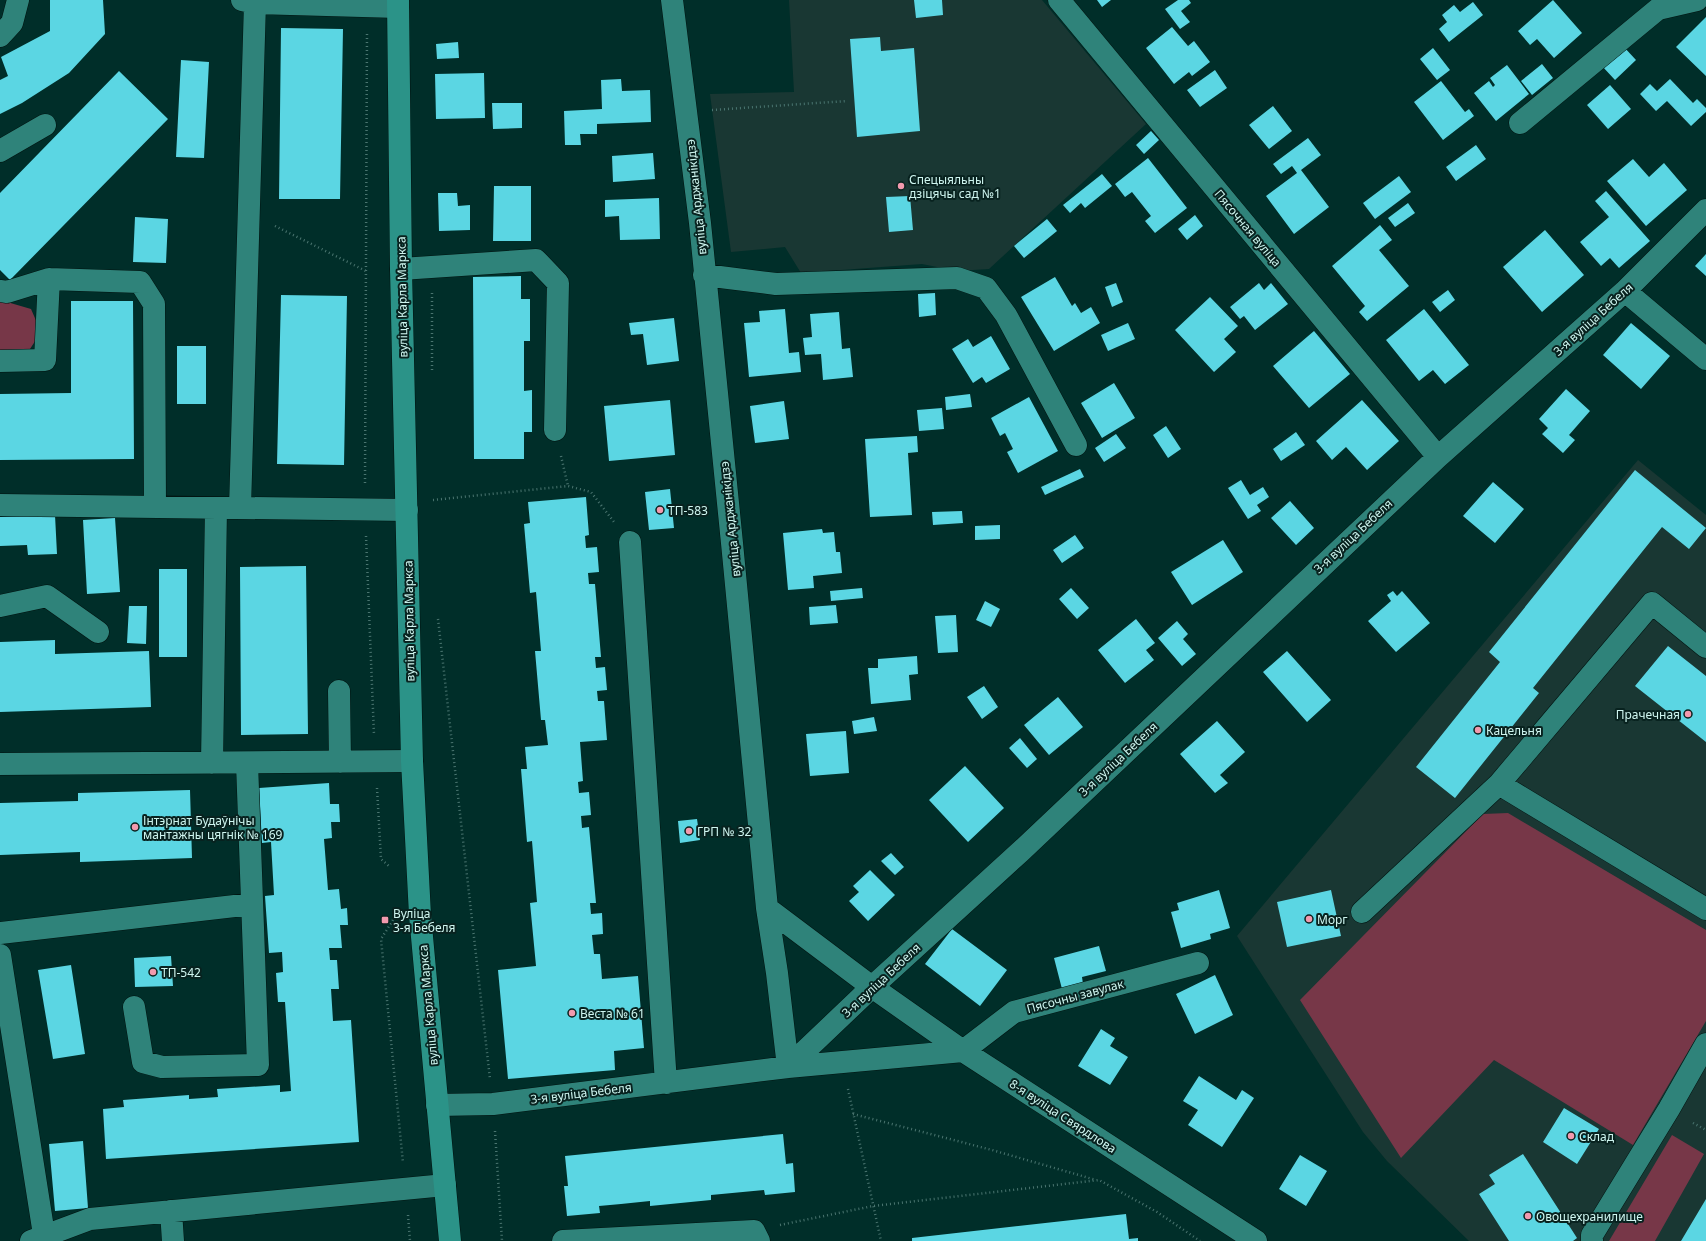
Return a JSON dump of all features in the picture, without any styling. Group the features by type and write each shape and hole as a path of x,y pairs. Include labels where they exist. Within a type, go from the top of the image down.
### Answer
{"main road":[{"name":"вуліца Карла Маркса","path":"398,3 401,269 412,761 420,915 450,1241"}],"street":[{"path":"0,36 12,22 18,0"},
{"name":"вуліца Арджанікідзэ","path":"672,0 700,223 767,908 777,973 788,1067"},
{"name":"Пясочная вуліца","path":"1059,0 1438,457"},
{"path":"1520,123 1658,9 1697,0"},
{"path":"240,508 249,214 249,2 367,5 398,3"},
{"path":"0,150 45,125"},
{"name":"3-я вуліца Бебеля","path":"437,1105 493,1104 788,1067 872,987 1020,852 1438,457 1625,291 1706,210"},
{"path":"401,269 536,260 558,282 555,430"},
{"path":"704,275 776,284 957,278 986,288 1006,315 1076,445"},
{"path":"0,361 45,360 49,279"},
{"path":"0,291 7,292 49,279 140,282 154,304 156,507"},
{"path":"1625,291 1706,359"},
{"path":"0,505 407,510"},
{"path":"212,763 216,508"},
{"path":"630,542 666,1083"},
{"path":"0,606 47,596 98,632"},
{"path":"1362,912 1499,784 1652,603 1706,647"},
{"path":"339,691 340,762"},
{"path":"0,764 412,761"},
{"path":"134,1007 143,1062 162,1067 258,1065 246,763"},
{"path":"1499,784 1706,909"},
{"path":"0,933 252,904"},
{"path":"767,908 872,987"},
{"path":"0,955 40,1239 90,1219 444,1185"},
{"name":"Пясочны завулак","path":"963,1051 1014,1012 1198,963"},
{"name":"8-я вуліца Свярдлова","path":"872,987 963,1051 1243,1238"},
{"path":"1592,1241 1592,1235 1669,1109 1706,1044"},
{"path":"788,1067 963,1051"},
{"path":"170,1211 173,1241"},
{"path":"563,1241 757,1236"}],"path":[{"path":"367,5 365,510 381,859 395,871"},
{"path":"686,112 848,101"},
{"path":"249,214 366,271"},
{"path":"431,268 432,380"},
{"path":"555,430 568,486"},
{"path":"433,507 433,500 568,486 591,492 630,542"},
{"path":"437,613 493,1104 502,1241"},
{"path":"393,919 381,939 410,1241"},
{"path":"842,1063 881,1241"},
{"path":"853,1114 992,1150 1099,1180 1157,1212 1200,1241"},
{"path":"757,1236 873,1206 1099,1180"}],"shaded area":[{"name":"Спецыяльны дзіцячы сад №1","path":"789,0 1042,0 1146,124 989,269 957,271 922,264 801,273 785,247 731,252 710,94 794,92"},
{"path":"0,302 7,302 31,309 41,332 30,349 0,351"},
{"path":"1638,460 1706,515 1706,1241 1469,1241 1387,1161 1363,1132 1237,936"},
{"path":"1508,813 1706,930 1706,1021 1633,1145 1494,1060 1401,1158 1300,1000 1483,814"},
{"path":"1672,1135 1704,1154 1655,1241 1609,1241"}],"building":[{"path":"50,0 103,0 105,34 69,73 22,103 0,114 0,80 8,76 1,57 50,31"},
{"path":"914,0 942,0 943,15 916,18"},
{"path":"1097,0 1111,0 1102,7"},
{"path":"1178,0 1189,0 1191,3 1181,11 1190,22 1180,29 1165,9"},
{"path":"1553,0 1582,33 1554,58 1537,39 1530,45 1518,31"},
{"path":"1473,2 1483,15 1449,42 1439,29 1447,22 1442,15 1454,5 1460,12"},
{"path":"1706,17 1706,76 1676,47"},
{"path":"1172,27 1188,46 1194,41 1210,62 1192,76 1189,72 1174,84 1146,48"},
{"path":"281,28 343,29 340,199 279,199"},
{"path":"880,37 881,51 914,48 920,131 857,137 850,39"},
{"path":"458,42 459,58 437,59 436,44"},
{"path":"1623,46 1636,60 1615,80 1602,66"},
{"path":"1433,48 1450,70 1437,80 1420,59"},
{"path":"181,60 209,62 204,158 176,157"},
{"path":"1542,64 1553,78 1532,95 1521,81"},
{"path":"1507,65 1529,94 1496,121 1474,93 1489,81 1493,87 1495,85 1490,78"},
{"path":"1215,70 1227,88 1200,107 1187,90"},
{"path":"119,71 168,119 10,280 0,270 0,193"},
{"path":"484,73 485,118 436,119 435,74"},
{"path":"621,79 622,91 650,90 651,122 597,124 597,134 580,134 581,145 565,145 564,111 602,109 601,80"},
{"path":"1670,79 1693,103 1697,99 1706,108 1706,112 1691,126 1667,101 1656,111 1640,94 1650,84 1657,91"},
{"path":"1441,81 1465,112 1469,109 1474,116 1443,140 1414,102"},
{"path":"1610,85 1631,109 1608,129 1587,105"},
{"path":"492,103 522,103 522,128 493,129"},
{"path":"1273,106 1292,131 1269,149 1249,125"},
{"path":"1151,131 1159,140 1144,154 1136,145"},
{"path":"1308,138 1321,155 1301,170 1329,207 1294,234 1266,196 1297,173 1292,166 1281,174 1273,164"},
{"path":"1476,145 1486,159 1456,181 1446,167"},
{"path":"653,153 655,179 613,182 612,156"},
{"path":"1148,158 1187,208 1155,233 1145,221 1151,216 1132,192 1125,197 1115,184"},
{"path":"1633,159 1649,177 1664,163 1687,190 1646,226 1607,181"},
{"path":"1102,174 1112,186 1085,208 1081,203 1070,213 1063,205"},
{"path":"1399,176 1411,192 1375,219 1363,203"},
{"path":"494,186 531,186 531,241 493,241"},
{"path":"1606,191 1650,241 1619,268 1610,258 1601,266 1580,242 1609,217 1595,201"},
{"path":"438,193 457,193 458,206 470,205 470,230 439,231"},
{"path":"910,196 913,230 889,232 886,197"},
{"path":"659,198 660,239 620,240 619,216 605,217 605,200"},
{"path":"1408,203 1415,213 1395,227 1388,218"},
{"path":"1195,215 1203,226 1187,240 1178,229"},
{"path":"135,217 168,219 166,263 133,262"},
{"path":"1047,219 1057,231 1024,258 1014,246"},
{"path":"1380,225 1392,240 1379,250 1409,286 1367,321 1359,312 1365,306 1332,266"},
{"path":"1545,230 1584,275 1542,312 1503,267"},
{"path":"1706,254 1706,276 1695,266"},
{"path":"521,276 521,299 530,299 530,341 524,341 524,391 532,390 532,432 524,432 524,459 474,459 473,277"},
{"path":"1055,277 1072,306 1075,303 1081,313 1091,307 1100,323 1054,351 1021,297"},
{"path":"1116,283 1123,302 1112,307 1105,287"},
{"path":"1259,283 1264,290 1271,283 1288,304 1255,330 1244,316 1240,319 1230,307"},
{"path":"1448,290 1455,300 1440,312 1432,302"},
{"path":"935,293 936,315 919,317 918,294"},
{"path":"281,295 347,296 344,465 277,464"},
{"path":"1210,297 1238,326 1224,339 1236,352 1214,372 1175,330"},
{"path":"71,301 133,301 134,459 0,460 0,394 71,393"},
{"path":"785,309 789,353 799,352 801,372 749,377 744,323 760,322 759,311"},
{"path":"1424,309 1469,365 1445,384 1433,370 1419,381 1386,340"},
{"path":"839,312 842,349 850,348 853,377 823,380 821,354 805,355 803,338 812,337 810,314"},
{"path":"674,318 679,361 647,365 643,334 631,335 629,323"},
{"path":"1128,323 1135,339 1108,351 1101,335"},
{"path":"1631,323 1670,356 1641,389 1603,355"},
{"path":"1314,331 1350,374 1309,408 1273,366"},
{"path":"991,336 1010,369 986,383 982,377 973,383 952,349 968,339 973,347"},
{"path":"177,346 206,346 206,404 177,404"},
{"path":"1114,383 1135,418 1102,438 1081,403"},
{"path":"1566,389 1590,411 1569,435 1575,440 1563,453 1542,434 1548,428 1539,419"},
{"path":"970,394 972,407 946,410 945,397"},
{"path":"1029,397 1058,451 1018,473 1007,452 1013,449 1005,433 1000,436 991,418"},
{"path":"670,400 675,455 609,461 604,406"},
{"path":"1362,400 1399,441 1367,470 1346,447 1332,460 1316,441"},
{"path":"784,401 789,439 755,443 750,406"},
{"path":"942,408 944,429 919,431 917,410"},
{"path":"1166,426 1181,449 1168,458 1153,435"},
{"path":"1296,432 1305,445 1281,461 1273,449"},
{"path":"1116,434 1126,448 1104,462 1095,448"},
{"path":"917,436 918,452 908,453 912,515 870,517 865,439"},
{"path":"1080,469 1084,477 1045,495 1041,487"},
{"path":"1635,470 1706,528 1689,549 1662,527 1533,688 1539,693 1455,798 1416,767 1500,662 1489,652"},
{"path":"1241,480 1250,495 1263,487 1269,497 1257,505 1261,511 1248,519 1228,488"},
{"path":"1493,482 1524,509 1495,543 1463,516"},
{"name":"ТП-583","path":"670,489 674,528 649,530 645,492"},
{"path":"586,497 589,535 585,536 586,548 597,547 599,572 588,573 589,584 595,584 601,657 595,657 596,668 605,667 607,690 597,691 598,701 604,701 607,740 580,742 583,781 578,782 579,793 589,792 591,815 581,816 582,828 589,827 596,903 590,903 591,914 602,913 603,934 592,935 594,954 600,954 602,979 638,976 644,1048 614,1051 615,1070 508,1079 498,970 536,966 530,903 537,902 532,841 527,842 521,769 527,769 525,747 548,745 545,720 541,720 535,651 541,651 536,592 530,593 524,524 530,523 528,502"},
{"path":"1290,501 1314,528 1296,545 1271,518"},
{"path":"962,511 963,523 933,525 932,512"},
{"path":"55,515 57,554 28,555 27,545 0,546 0,517"},
{"path":"115,518 120,592 87,594 83,520"},
{"path":"1000,525 1000,539 975,540 975,526"},
{"path":"822,529 823,533 834,532 836,552 840,552 842,573 813,576 814,588 788,590 783,533"},
{"path":"1075,535 1084,548 1062,563 1053,550"},
{"path":"1223,540 1243,572 1192,605 1171,572"},
{"path":"306,566 308,734 241,735 240,567"},
{"path":"159,569 187,569 187,657 159,657"},
{"path":"862,588 863,598 831,601 830,591"},
{"path":"1071,588 1089,608 1077,619 1059,599"},
{"path":"1393,591 1397,596 1402,591 1430,623 1396,652 1368,621 1391,601 1387,595"},
{"path":"985,601 1000,609 991,627 976,620"},
{"path":"836,605 838,623 810,625 809,607"},
{"path":"129,606 147,606 146,644 127,643"},
{"path":"956,615 958,652 938,653 935,616"},
{"path":"1136,619 1155,643 1146,650 1154,660 1125,683 1098,650"},
{"path":"1177,621 1188,634 1183,639 1196,654 1182,666 1158,638"},
{"path":"55,640 55,654 149,651 151,707 0,712 0,642"},
{"name":"Прачечная","path":"1668,646 1706,676 1706,742 1635,686"},
{"path":"1287,651 1331,700 1307,722 1263,672"},
{"path":"917,656 918,674 909,675 911,700 871,704 868,668 878,668 878,659"},
{"path":"984,686 998,707 982,719 967,697"},
{"path":"1058,697 1083,727 1049,755 1024,725"},
{"path":"874,717 877,731 854,734 852,721"},
{"path":"1217,721 1245,752 1220,775 1228,783 1215,793 1180,754"},
{"path":"846,731 849,773 810,776 806,734"},
{"path":"1020,738 1037,759 1027,768 1009,748"},
{"path":"965,766 1004,808 968,842 929,800"},
{"path":"329,783 330,804 339,804 340,822 331,822 332,838 324,839 328,890 339,889 341,909 347,908 348,925 340,925 342,948 329,948 330,960 337,960 339,989 331,989 333,1021 351,1020 359,1142 106,1159 103,1109 124,1107 123,1100 189,1095 189,1099 218,1097 217,1089 280,1085 280,1092 291,1091 285,1002 278,1002 276,973 283,972 282,952 269,953 265,896 274,895 271,842 262,843 259,788"},
{"name":"Інтэрнат Будаўнічы мантажны цягнік № 169","path":"190,790 192,858 80,862 80,852 0,855 0,803 78,801 78,793"},
{"name":"ГРП № 32","path":"697,819 700,840 680,843 678,821"},
{"path":"891,853 904,867 895,875 881,861"},
{"path":"870,870 895,895 868,921 849,901 859,892 853,886"},
{"path":"1219,890 1230,928 1210,934 1211,939 1181,948 1171,912 1179,910 1177,903"},
{"name":"Морг","path":"1331,890 1341,936 1287,947 1277,902"},
{"path":"952,929 1007,970 980,1006 925,964"},
{"path":"1099,946 1106,971 1082,977 1083,984 1062,989 1054,958"},
{"name":"ТП-542","path":"171,956 173,986 135,987 134,958"},
{"path":"71,965 85,1054 53,1059 38,970"},
{"path":"1215,975 1233,1015 1195,1034 1176,994"},
{"path":"1101,1029 1115,1038 1110,1046 1128,1057 1110,1085 1078,1066"},
{"path":"1199,1076 1236,1100 1242,1090 1254,1098 1222,1147 1188,1125 1198,1110 1183,1101"},
{"name":"Склад","path":"1564,1108 1599,1129 1577,1164 1543,1142"},
{"path":"783,1134 786,1164 793,1163 795,1192 765,1195 764,1190 711,1195 711,1200 650,1206 650,1201 599,1206 600,1213 567,1216 564,1186 568,1186 565,1156"},
{"path":"83,1141 88,1208 55,1211 49,1144"},
{"name":"Овощехранилище","path":"1523,1154 1577,1238 1573,1241 1509,1241 1479,1194 1495,1184 1489,1175"},
{"path":"1300,1155 1327,1171 1306,1206 1279,1189"},
{"path":"1706,1199 1706,1241 1681,1241"},
{"path":"1126,1214 1129,1239 1138,1238 1138,1241 912,1241 912,1238"}],"place":[{"name":"Спецыяльны дзіцячы сад №1","path":"901,186"},
{"name":"ТП-583","path":"660,510"},
{"name":"Прачечная","path":"1688,714"},
{"name":"Кацельня","path":"1478,730"},
{"name":"Інтэрнат Будаўнічы мантажны цягнік № 169","path":"135,827"},
{"name":"ГРП № 32","path":"689,831"},
{"name":"Морг","path":"1309,919"},
{"name":"Вуліца 3-я Бебеля","path":"385,920"},
{"name":"ТП-542","path":"153,972"},
{"name":"Веста № 61","path":"572,1013"},
{"name":"Склад","path":"1571,1136"},
{"name":"Овощехранилище","path":"1528,1216"}]}
